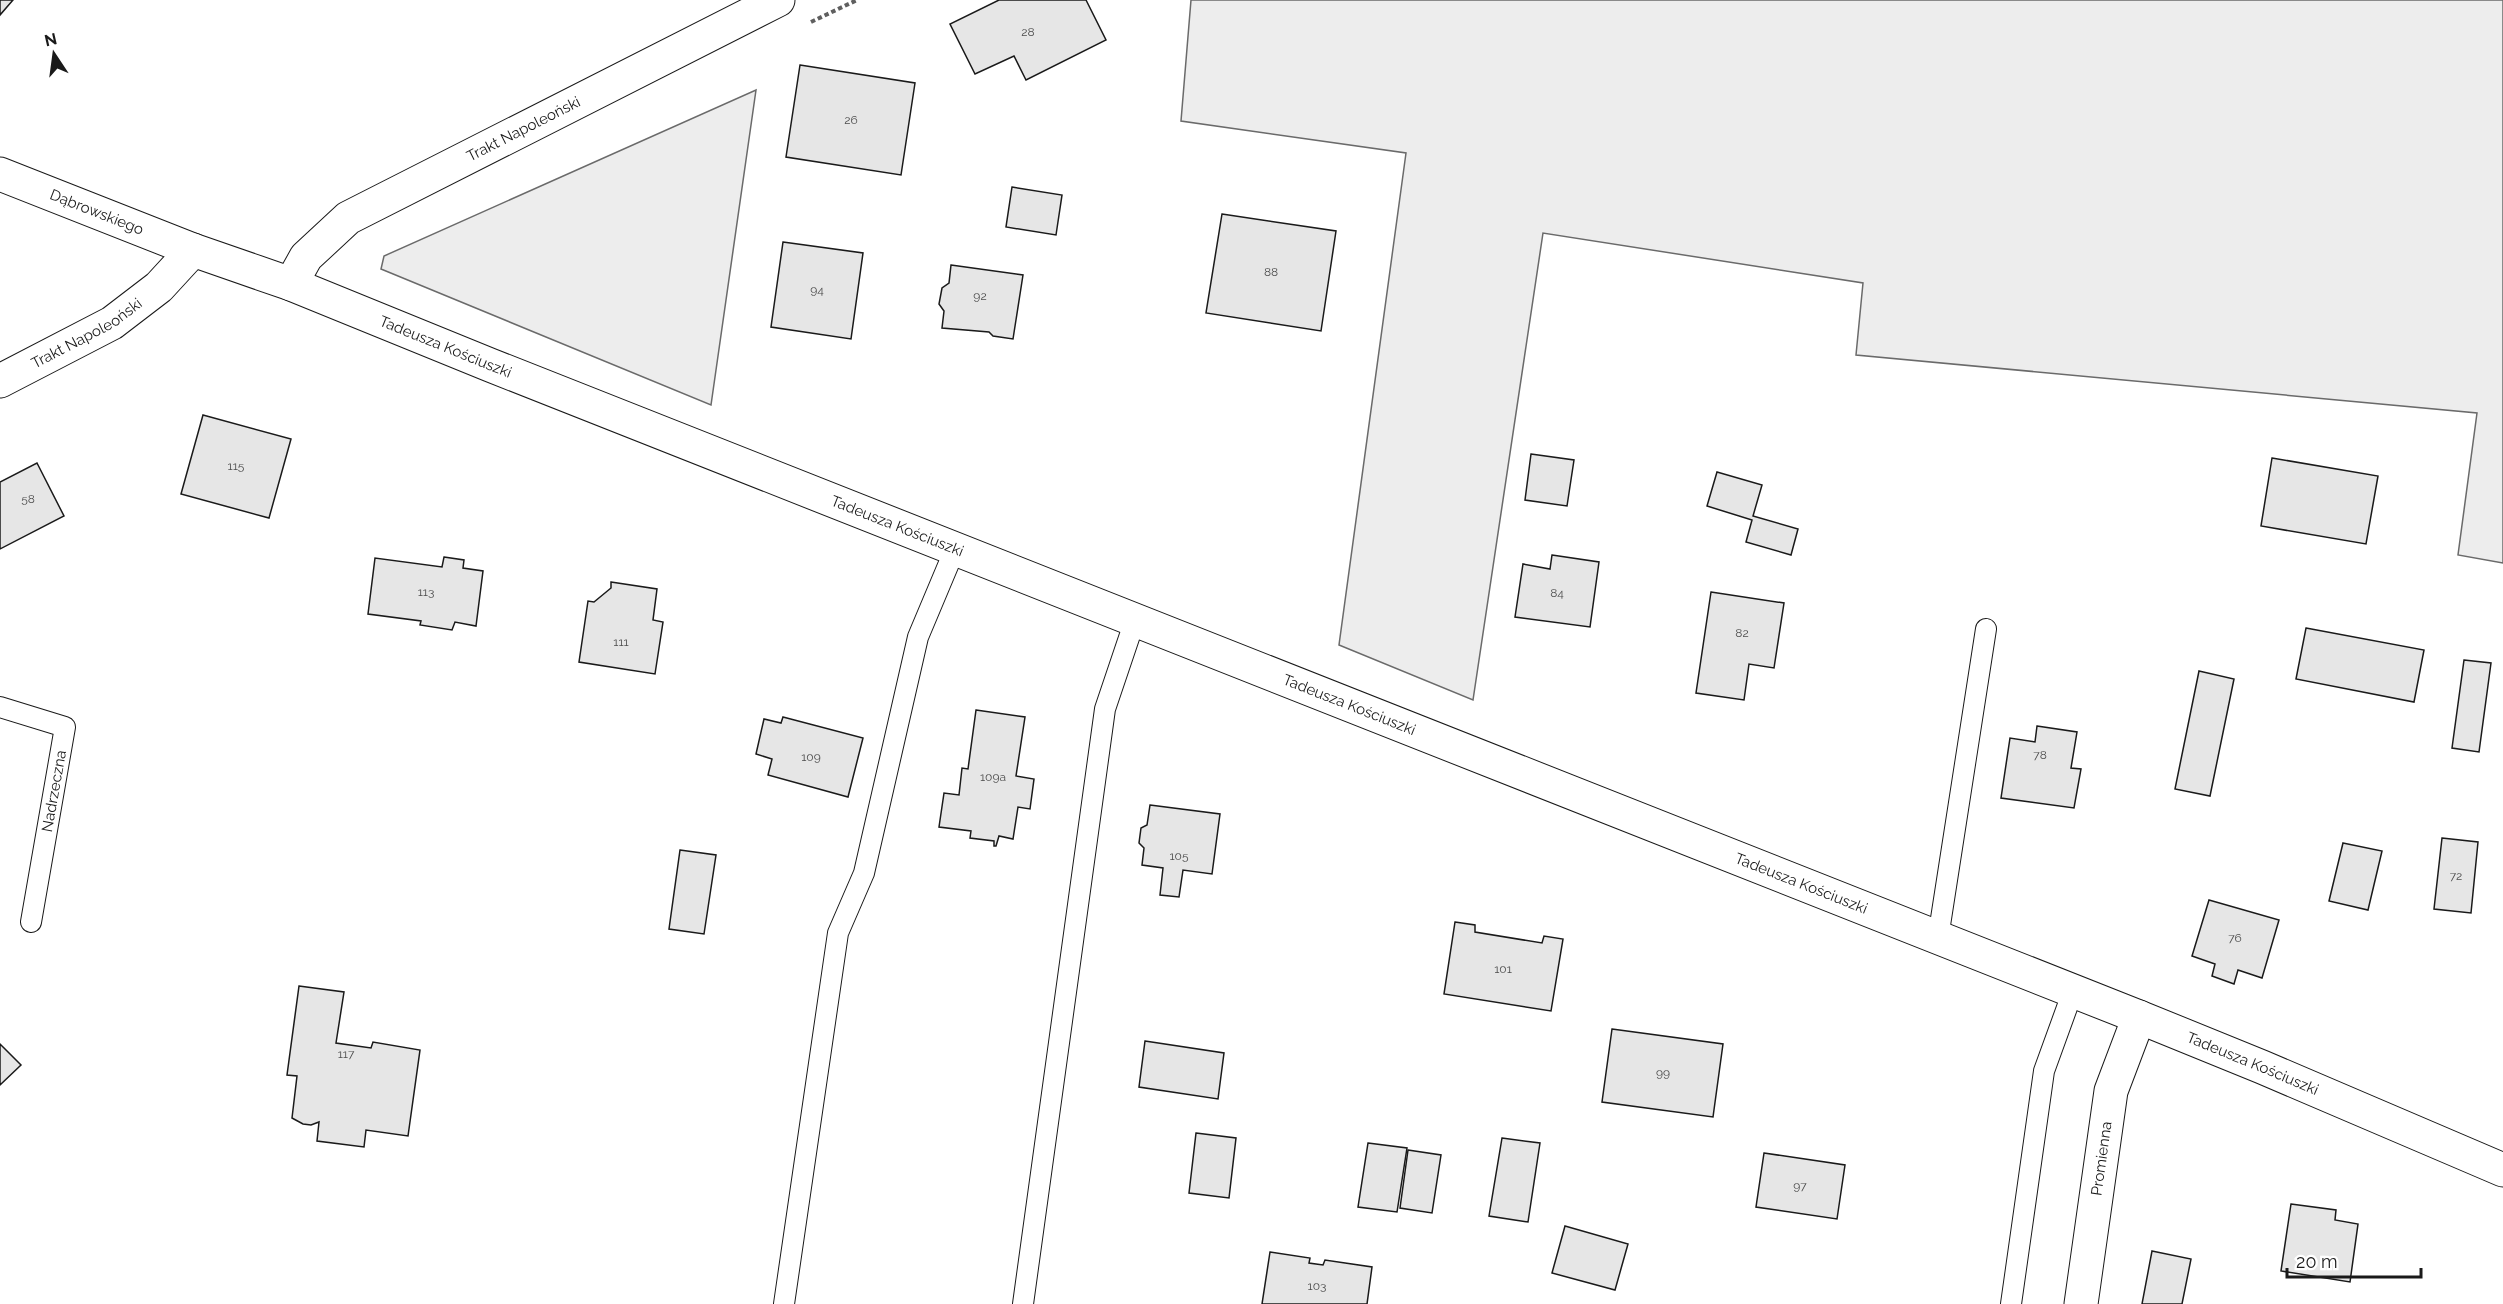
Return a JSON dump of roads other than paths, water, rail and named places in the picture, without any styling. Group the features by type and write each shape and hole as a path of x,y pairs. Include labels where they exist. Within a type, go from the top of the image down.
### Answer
{"street":[{"name":"Trakt Napoleoński","path":"291,284 306,257 348,218 778,0"},
{"name":"Dąbrowskiego","path":"0,174 193,250"},
{"name":"Trakt Napoleoński","path":"0,381 112,323 159,286 193,250"},
{"name":"Tadeusza Kościuszki","path":"193,250 291,284 2139,1017 2503,1170"},
{"name":"Promienna","path":"2081,1304 2111,1091 2139,1017"}],"lane":[{"path":"784,1304 838,933 864,873 918,637 955,549"},
{"path":"1023,1304 1105,709 1135,620"},
{"path":"1938,938 1986,628"},
{"name":"Nadrzeczna","path":"0,707 65,727 31,922"},
{"path":"2011,1304 2044,1071 2073,991"}]}
